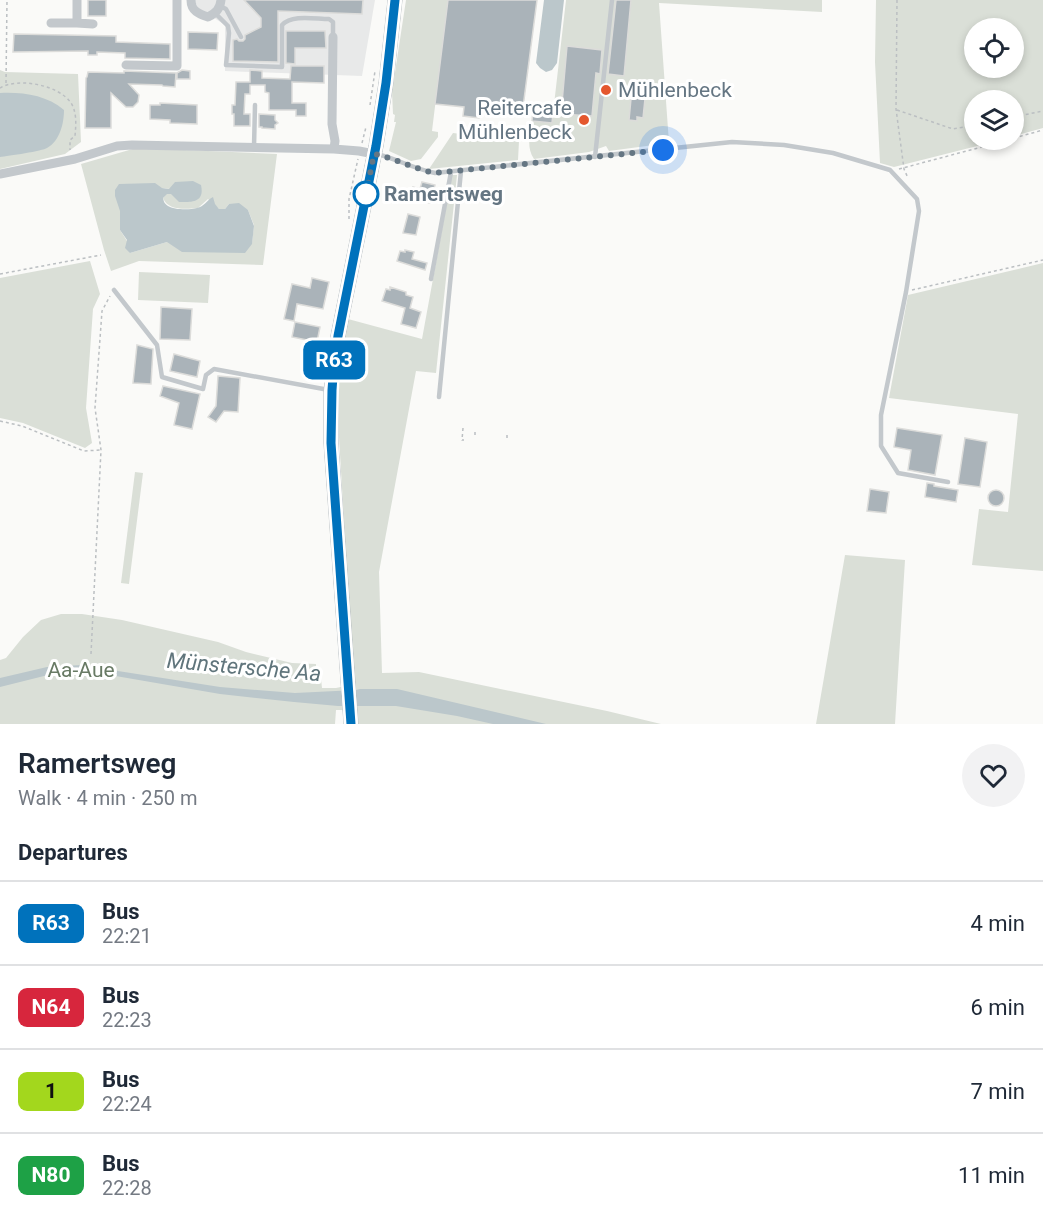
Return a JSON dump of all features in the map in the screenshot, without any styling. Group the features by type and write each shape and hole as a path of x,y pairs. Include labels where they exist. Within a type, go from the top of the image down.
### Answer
{"main road":[{"path":"351,720 331,443 332,390 338,336 386,83 395,0"}],"street":[{"path":"77,0 77,23"},
{"path":"126,65 177,66 177,0"},
{"path":"191,0 191,5 198,14 208,17 219,6"},
{"path":"51,22 93,24"},
{"path":"333,37 334,149"},
{"path":"0,174 75,159 117,146 132,145 334,149 374,154"}],"lane":[{"path":"594,157 612,0"},
{"path":"219,6 229,33 226,65 282,67 282,25 286,20 329,20 333,22 333,37"},
{"path":"219,6 226,9 241,37"},
{"path":"254,148 255,105"},
{"path":"374,154 435,173 732,142 784,145 833,153 890,170 917,199 919,212 906,292 881,415 881,446 898,473 948,482"},
{"path":"439,397 461,171"},
{"path":"431,279 451,172"},
{"path":"114,290 157,345 162,378 203,389 206,375 214,369 332,390"}],"path":[{"path":"6,84 7,0"},
{"path":"897,0 896,109 904,169"},
{"path":"0,88 6,84 29,83 51,88 67,98 72,105 75,117 75,136 69,140 70,156 75,159"},
{"path":"896,109 953,129 964,127"},
{"path":"1024,115 1043,111"},
{"path":"1024,135 1043,130"},
{"path":"890,170 904,169 972,150"},
{"path":"0,274 101,255"},
{"path":"906,292 1043,260"},
{"path":"91,654 101,450 95,408 102,311 114,290"},
{"path":"0,422 22,426 84,451 101,450"},
{"path":"463,428 462,440 464,440"},
{"path":"475,429 475,435"},
{"path":"507,432 507,438"}],"shaded area":[{"path":"194,0 375,0 362,76 225,71 225,25 200,11"},
{"path":"544,0 564,0 557,63 552,70 546,72 536,63"},
{"path":"0,93 34,96 50,101 64,110 60,131 55,141 39,151 0,157"},
{"path":"193,181 201,185 202,191 199,198 179,202 171,194 167,194 163,198 165,203 178,209 194,209 204,205 213,197 219,209 225,209 229,204 239,203 248,210 254,226 252,244 245,253 182,252 167,242 130,253 125,248 127,240 120,230 120,211 115,196 115,190 119,184 155,183 162,188 169,189 175,182"},
{"path":"108,666 118,671 220,687 295,693 397,689 546,724 493,724 396,706 338,706 220,694 81,672 48,675 0,687 0,678 47,667"}],"green space":[{"path":"406,0 448,0 432,131 438,132 438,137 421,159 411,161 389,151 396,122 394,122 392,92"},
{"name":"Mühlenbeck","path":"566,0 822,0 822,12 659,3 669,143 609,151 606,146 589,152 534,159 529,145 532,121 552,122"},
{"path":"876,0 1043,0 1043,128 1024,133 1024,90 964,90 964,149 894,167 880,163 875,62"},
{"path":"0,70 78,74 81,142 65,154 0,169"},
{"path":"453,133 519,141 518,160 429,169"},
{"path":"136,148 277,154 263,265 139,261 111,271 81,164","holes":["162,188 170,189 171,194 166,194 163,198 173,207 198,208 208,199 219,209 225,209 229,204 248,210 254,225 252,243 167,242 130,253 127,241 120,230 120,211"]},
{"name":"Aa-Aue","path":"452,175 457,175 436,373 416,371 379,572 382,673 419,672 661,724 357,724 356,710 336,710 335,724 0,724 0,660 6,658 41,620 61,614 82,614 122,620 218,642 246,652 292,663 316,664 316,669 320,670 322,688 355,684 336,386 348,319 422,339"},
{"path":"90,261 100,294 93,309 86,408 92,443 85,448 23,423 0,418 0,278"},
{"path":"1043,263 1043,571 972,565 979,509 1008,512 1018,414 889,398 908,295"},
{"path":"139,272 210,275 208,303 138,300"},
{"path":"135,472 143,473 129,584 121,583"},
{"path":"845,555 905,560 895,724 816,724"}],"building":[{"path":"88,0 106,0 106,16 88,16"},
{"path":"244,0 363,0 362,14 278,11 278,62 233,61 233,40 243,41 245,35 261,27 261,18"},
{"path":"448,0 537,0 522,115 480,109 479,118 463,116 464,107 435,104"},
{"path":"616,0 631,0 624,76 608,74"},
{"path":"286,31 325,31 326,48 295,48 295,64 286,63"},
{"path":"188,32 218,33 217,50 188,49"},
{"path":"14,34 116,36 116,42 170,44 170,59 125,58 125,53 97,52 97,55 88,55 88,51 13,52"},
{"path":"567,46 602,50 600,74 596,73 592,116 561,114"},
{"path":"291,66 324,66 324,83 292,82 292,103 306,103 306,116 296,116 296,110 269,110 269,93 265,92 265,85 250,85 250,94 245,94 244,114 250,114 250,126 234,126 232,105 235,105 236,82 250,82 250,70 262,71 262,78 290,79"},
{"path":"182,70 190,71 190,79 177,79 177,73"},
{"path":"124,71 176,73 175,87 129,84 139,95 138,102 133,107 126,107 111,93 111,128 85,128 88,72 124,73"},
{"path":"632,88 646,89 643,118 637,117 637,121 629,120"},
{"path":"160,103 197,105 197,124 170,123 170,120 150,119 150,105 160,105"},
{"path":"533,111 553,113 552,123 532,121"},
{"path":"259,114 275,115 278,123 275,129 259,127"},
{"path":"422,182 435,185 430,203 411,199 413,187 420,189"},
{"path":"408,214 420,217 416,235 403,233"},
{"path":"405,250 414,252 412,259 427,263 425,270 397,261 400,251 405,252"},
{"path":"312,278 329,282 323,309 297,304 294,321 284,319 292,284 310,288"},
{"path":"390,287 413,297 410,308 421,312 416,328 401,324 405,308 382,301 386,289 390,290"},
{"path":"161,307 192,309 190,340 160,339"},
{"path":"295,322 320,327 317,342 292,337"},
{"path":"137,345 153,349 151,384 133,383"},
{"path":"174,354 200,361 197,377 170,371"},
{"path":"218,376 240,378 238,412 224,411 216,422 208,417 216,406"},
{"path":"163,386 200,394 192,429 174,425 179,403 160,396"},
{"path":"897,428 942,435 935,475 908,470 911,450 894,447"},
{"path":"965,438 987,442 980,487 958,484"},
{"path":"927,483 958,490 956,502 925,497"},
{"path":"870,489 889,492 886,513 867,511"},
{"path":"993,490 999,490 1004,498 1002,504 993,506 988,501 988,495"}],"bus line":[{"name":"R63","path":"351,724 330,416 338,336 376,146 395,0"}],"place":[{"name":"Mühlenbeck","path":"606,90"},
{"name":"Reitercafe Mühlenbeck","path":"584,120"},
{"name":"Ramertsweg","path":"366,194"}],"route":[{"path":"366,194 365,199 374,154 435,173 663,150"}],"water label":[{"name":"Münstersche Aa","path":"244,667"}]}
